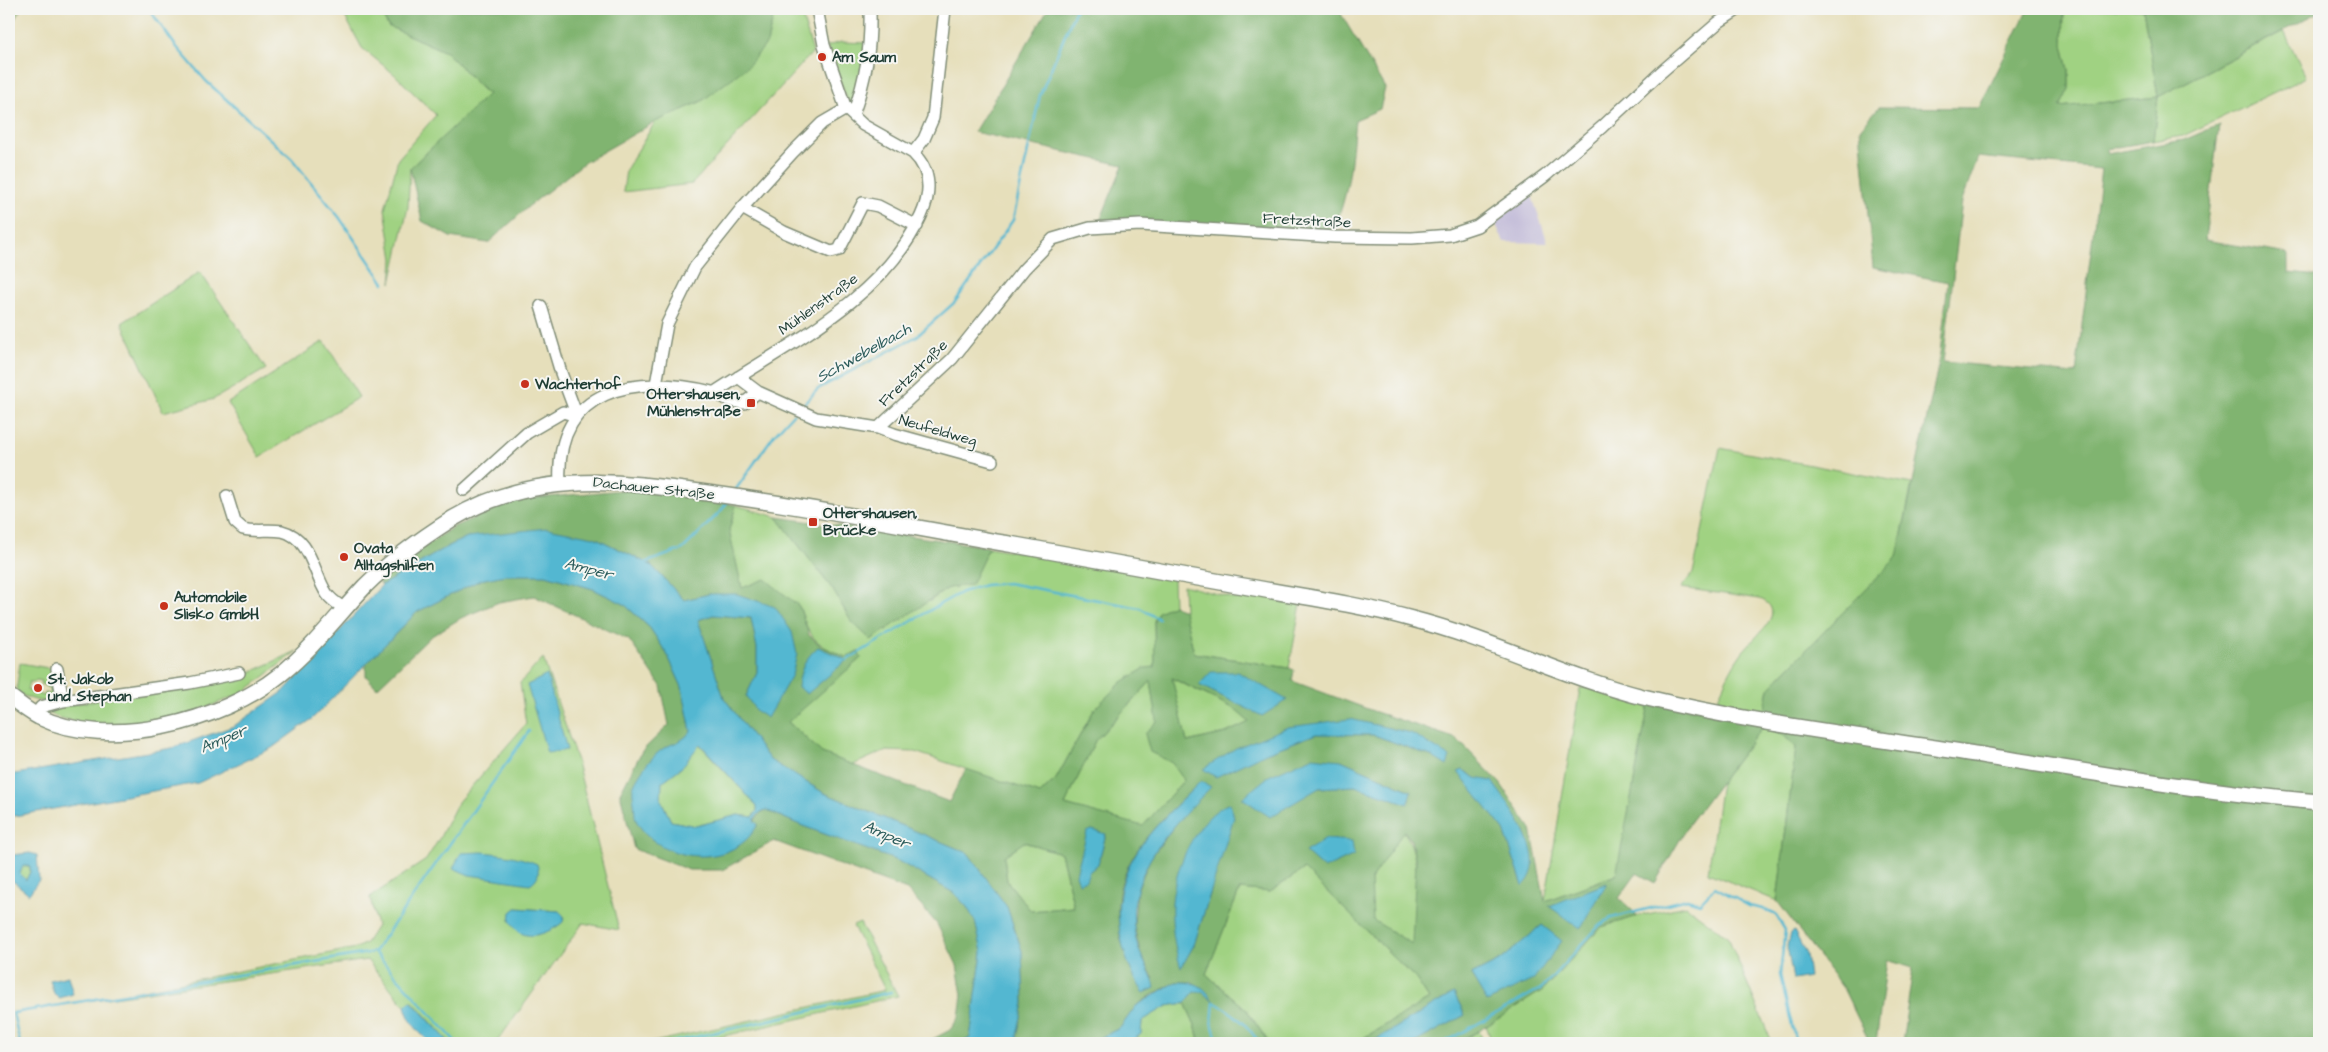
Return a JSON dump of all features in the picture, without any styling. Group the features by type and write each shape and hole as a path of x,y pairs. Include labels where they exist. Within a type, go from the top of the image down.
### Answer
{"main road":[{"name":"Dachauer Straße","path":"9,696 35,715 46,720 77,727 126,732 156,728 196,718 245,698 276,678 309,650 368,583 393,562 455,518 512,494 560,483 599,481 733,497 1114,561 1412,619 1612,689 1754,720 2178,786 2319,802"}],"street":[{"path":"817,9 824,45 849,112 863,125 913,153 924,139 933,118 944,9"},
{"path":"656,384 667,324 695,267 742,208 793,152 822,123 849,112 865,82 870,43 870,9"},
{"name":"Fretzstraße","path":"878,428 952,359 1024,269 1053,239 1090,228 1140,225 1335,236 1412,238 1450,235 1477,226 1545,176 1718,22 1739,9"},
{"name":"Mühlenstraße","path":"715,392 860,295 899,255 917,226 928,197 929,187 922,161 913,153"},
{"path":"742,208 784,232 830,252 839,250 862,203 878,206 917,226"},
{"path":"541,306 561,373 577,416"},
{"name":"Neufeldweg","path":"738,377 758,392 816,418 878,428 992,461"},
{"path":"560,483 559,470 568,431 577,416 601,397 616,389 656,384 715,392 730,401 744,403 758,392"},
{"path":"464,490 527,433 563,412 577,416"},
{"path":"227,496 235,522 243,529 282,531 296,537 309,553 313,568 328,596 345,609"},
{"path":"57,669 63,700"},
{"path":"35,715 41,707 63,700 190,683 239,673"}],"shaded area":[{"path":"1531,193 1548,243 1504,242 1493,218"}],"green space":[{"path":"9,9 21,9 9,29"},
{"path":"341,9 379,9 388,26 446,52 488,95 410,168 408,207 391,283 393,259 385,209 398,159 436,115 394,74 362,48"},
{"path":"379,9 775,9 767,43 748,66 702,101 655,122 585,162 529,206 488,243 450,237 422,221 410,168 488,94 446,52 388,26"},
{"path":"775,9 803,9 803,19 813,52 692,184 623,192 626,170 655,122 702,101 767,43"},
{"path":"1048,9 1338,9 1385,88 1380,109 1355,120 1351,163 1346,189 1333,231 1100,221 1123,165 974,132"},
{"path":"2028,9 2064,9 2063,45 2069,70 2069,89 2060,107 2158,97 2153,141 2106,149 2107,154 2184,140 2219,125 2205,240 2288,254 2288,273 2319,276 2319,1043 1902,1043 1913,968 1887,960 1876,1043 1870,1043 1843,988 1777,901 1796,747 1781,733 1763,726 1689,824 1655,883 1637,873 1619,898 1638,916 1601,927 1543,990 1479,1031 1455,1043 1414,1043 1465,1015 1454,993 1370,1043 1355,1043 1429,999 1416,979 1304,869 1270,892 1240,889 1206,974 1246,1009 1269,1043 1200,1043 1195,1025 1185,1003 1194,992 1202,992 1212,1000 1193,982 1176,982 1136,1006 1120,1028 1089,1043 1023,1043 1017,1037 1024,1003 1022,951 1007,907 968,853 824,793 770,760 724,698 698,620 713,615 751,618 757,648 757,673 746,696 792,632 709,594 684,600 651,565 594,537 467,537 382,585 377,579 453,527 516,500 643,488 736,505 729,530 742,588 765,579 799,606 809,635 821,646 846,657 858,651 861,658 788,722 822,753 949,802 966,769 1040,794 1056,779 1095,708 1122,682 1145,668 1155,667 1154,621 1158,612 1174,605 1184,611 1194,653 1289,668 1294,670 1292,681 1457,739 1500,783 1531,829 1545,901 1616,875 1649,704 1764,715 1769,688 1897,557 1939,362 1948,282 1873,267 1860,129 1879,107 1979,108","holes":["1978,157 2101,169 2076,374 1943,362 1962,201","1172,678 1233,708 1249,722 1226,733 1187,742","1151,681 1157,721 1145,734 1150,752 1172,763 1184,780 1143,826 1065,805 1095,741","1288,727 1411,733 1447,765 1431,756 1374,735 1316,734 1266,753","1341,760 1411,791 1408,803 1355,786 1319,788","1463,770 1476,778 1533,863 1523,886 1504,830 1459,772","1201,781 1175,825 1150,859 1137,890 1134,926 1141,955 1154,979 1133,959 1122,943 1118,901 1122,880 1131,861 1142,843","1092,830 1106,835 1098,864 1089,872","1404,831 1411,840 1416,861 1412,944 1373,920 1371,879","1024,842 1061,853 1074,907 1031,911 1007,881 1004,856","1211,891 1194,945 1181,967","1542,925 1488,1002 1471,975 1501,960"]},
{"path":"2064,9 2143,9 2158,97 2059,107 2069,88 2069,70 2063,45"},
{"path":"2143,9 2319,9 2319,12 2158,97"},
{"path":"2284,31 2306,77 2183,136 2153,141 2158,97"},
{"path":"841,42 869,43 852,113 827,46"},
{"path":"200,272 266,369 214,399 163,412 122,323"},
{"path":"324,341 359,397 260,457 228,403"},
{"path":"1720,448 1912,484 1897,558 1769,688 1764,715 1717,700 1737,659 1769,621 1772,614 1770,606 1760,599 1681,588 1693,573"},
{"path":"736,505 777,517 833,590 851,621 930,601 948,588 971,584 989,547 1173,579 1174,605 1159,612 1154,621 1155,668 1095,708 1056,779 1040,794 915,752 884,751 853,765 822,753 787,721 861,658 858,651 846,658 826,648 815,639 810,633 799,606 742,589 729,530"},
{"path":"777,517 989,547 971,585 948,588 871,640 851,621 833,590"},
{"path":"505,575 546,575 593,589 624,604 650,628 667,654 682,687 691,731 682,741 664,748 636,820 651,839 683,854 754,821 760,813 766,810 800,825 898,861 954,893 967,907 975,921 982,951 970,1039 959,1043 925,1043 950,1030 959,1017 962,995 957,965 937,924 907,890 774,841 722,870 689,870 634,849 620,793 642,751 669,725 661,686 629,640 534,596 499,602 461,618 430,637 377,688 366,676 366,664 417,612 480,580"},
{"path":"1183,585 1236,599 1263,595 1301,604 1289,668 1194,653 1184,611"},
{"path":"297,651 243,693 195,712 156,723 102,726 59,718 47,712 49,708 240,677"},
{"path":"543,658 576,758 619,930 583,923 496,1043 450,1043 412,1001 405,1006 367,960 87,1001 356,948 366,943 377,926 370,897 426,860 458,802 526,724 520,683","holes":["516,908 559,911 564,916 530,935 522,933 510,921 511,913"]},
{"path":"20,663 54,669 54,691 52,697 48,700 36,700 16,693","holes":["42,681 41,684 50,689 49,694 45,693 44,696 27,690 29,682"]},
{"path":"1171,678 1233,708 1250,722 1226,733 1187,742"},
{"path":"1151,681 1155,707 1166,745 1184,780 1143,827 1065,805 1095,741"},
{"path":"1589,687 1649,704 1619,863 1616,875 1545,901 1580,688"},
{"path":"1763,726 1781,733 1796,747 1777,901 1708,873 1721,782"},
{"path":"699,744 757,806 757,811 753,817 738,815 696,826 671,821 661,800 662,782 682,767"},
{"path":"1403,831 1410,842 1416,870 1417,885 1413,945 1372,920 1371,879"},
{"path":"1023,842 1061,853 1074,907 1031,911 1007,881 1004,856"},
{"path":"22,866 30,866 30,872 26,880 20,874"},
{"path":"1304,869 1416,979 1429,999 1355,1043 1269,1043 1246,1009 1206,974 1240,889 1270,892"},
{"path":"1686,906 1728,937 1772,1043 1492,1043 1486,1025 1543,990 1601,927 1638,916"},
{"path":"860,923 898,996 693,1043 650,1043 885,990 853,926"},
{"path":"1185,1003 1195,1025 1200,1043 1126,1043 1133,1041 1141,1034 1142,1021 1167,1006"},
{"path":"1479,1031 1484,1043 1455,1043"}],"water":[{"name":"Amper","path":"547,528 594,537 651,565 684,600 709,594 737,594 775,607 792,632 797,654 792,675 767,718 756,711 746,696 757,673 757,648 751,618 713,615 698,620 724,698 770,760 824,793 968,853 1007,907 1022,951 1024,1003 1017,1036 1023,1043 959,1043 970,1038 982,952 975,921 967,907 954,893 898,861 800,825 766,810 756,817 754,821 758,824 747,839 733,849 716,855 698,856 680,853 663,846 648,836 636,820 633,788 642,771 657,754 688,735 691,731 682,687 667,654 650,628 624,604 593,589 546,575 505,575 480,580 417,612 312,719 272,748 198,783 9,817 9,775 172,748 234,726 283,692 382,585 467,537","holes":["700,744 757,806 757,811 753,817 738,815 696,826 671,821 661,800 662,782 682,767"]},
{"path":"818,647 847,660 807,694 798,687 800,675 806,660"},
{"path":"1211,672 1238,672 1287,700 1262,716 1199,685"},
{"path":"547,675 567,750 547,753 527,685"},
{"path":"1350,719 1411,733 1450,757 1447,766 1431,756 1374,735 1316,734 1266,753 1216,777 1203,769 1236,748 1288,727"},
{"path":"1312,757 1341,760 1411,791 1408,804 1355,786 1319,788 1270,817 1242,798 1269,776"},
{"path":"1463,770 1476,778 1492,781 1525,833 1531,848 1533,862 1531,875 1523,886 1504,830 1458,772"},
{"path":"1201,781 1211,787 1156,850 1138,886 1134,906 1134,931 1139,950 1155,988 1144,993 1126,957 1120,933 1118,908 1122,886 1129,866 1153,830"},
{"path":"1230,803 1234,817 1194,945 1181,968 1175,944 1172,919 1172,902 1178,874 1189,845 1197,831 1207,819"},
{"path":"1092,830 1106,834 1098,864 1089,872 1086,880 1079,883 1076,874 1087,832"},
{"path":"1326,839 1352,841 1354,855 1324,869 1305,852"},
{"path":"482,852 517,857 537,864 538,876 530,884 469,875 453,868 461,853"},
{"path":"30,853 37,855 39,880 29,894 9,878 9,861 12,855","holes":["23,866 30,866 30,872 26,880 20,874"]},
{"path":"1607,883 1580,929 1549,906"},
{"path":"516,908 559,911 564,916 563,922 543,933 526,935 518,931 510,921 511,912"},
{"path":"1542,925 1562,941 1533,980 1487,1002 1471,975 1501,960"},
{"path":"1794,931 1806,954 1809,977 1793,980 1787,946 1790,933"},
{"path":"68,976 73,994 60,998 54,994 50,980"},
{"path":"1176,982 1198,985 1206,991 1214,1002 1202,992 1194,992 1185,1003 1167,1006 1142,1021 1141,1034 1129,1041 1123,1043 1089,1043 1120,1028 1136,1006"},
{"path":"1454,993 1465,1015 1414,1043 1370,1043"},
{"path":"411,1001 450,1043 431,1043 418,1031 409,1017 405,1006"}],"waterway":[{"path":"149,9 175,45 206,81 292,159 339,217 384,283"},
{"name":"Schwebelbach","path":"800,408 818,389 917,336 955,302 1013,220 1040,95 1076,9"},
{"name":"Schwebelbach","path":"734,492 774,435 794,413"},
{"name":"Schwebelbach","path":"645,563 683,549 721,511 728,501"},
{"path":"847,660 962,592 985,585 1008,583 1140,608 1159,619"},
{"path":"374,952 529,731"},
{"path":"1443,1043 1542,988 1600,925 1611,918 1687,899 1700,903 1715,887 1749,906 1763,909 1776,915 1785,930 1780,975 1796,1043"},
{"path":"20,1043 13,1013 374,952 457,1043"},
{"path":"669,1043 891,992"},
{"path":"1218,1043 1212,1023 1214,1002 1240,1019 1259,1043"}],"place":[{"name":"Am Saum","path":"822,57"},
{"name":"Wachterhof","path":"525,384"},
{"name":"Ottershausen, Mühlenstraße","path":"751,403"},
{"name":"Ottershausen, Brücke","path":"813,522"},
{"name":"Ovata Alltagshilfen","path":"344,557"},
{"name":"Automobile Slisko GmbH","path":"164,606"},
{"name":"St. Jakob und Stephan","path":"38,688"}]}
